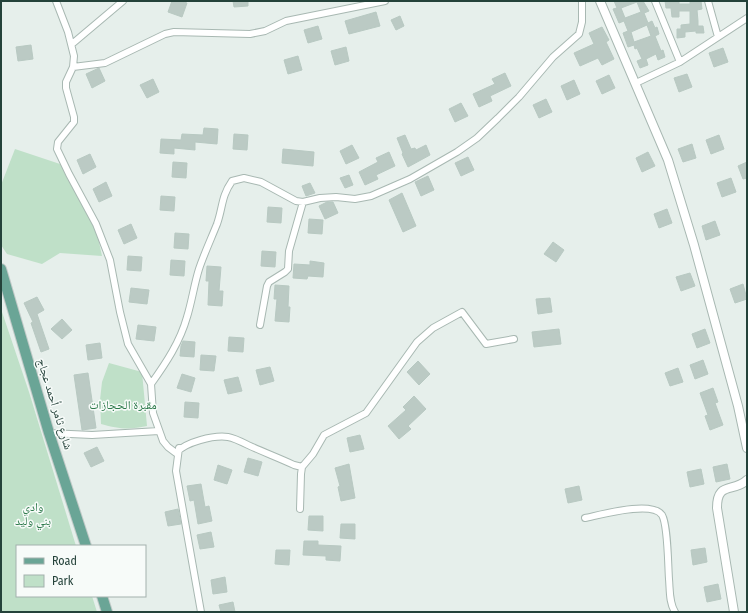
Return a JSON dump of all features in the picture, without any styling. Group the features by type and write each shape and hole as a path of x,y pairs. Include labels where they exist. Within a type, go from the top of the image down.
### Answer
{"main road":[{"name":"شارع ثامر أحمد عجاج","path":"1,269 49,433 86,545"},
{"path":"102,597 107,612"}],"street":[{"path":"56,1 72,44 74,56 73,67 66,82 74,122 58,142 57,150 96,224 112,264 120,312 128,344 151,384 153,413 163,441 168,448 176,453 179,448 187,444 214,437 228,437 302,467"},
{"path":"72,44 123,1"},
{"path":"73,67 105,63 165,34 174,32 250,34 265,31 286,21 385,1"},
{"path":"151,384 171,355 183,331 199,267 219,220 226,189 232,181 244,178 261,182 296,201 303,202 320,198 336,197 355,199 371,196 410,178 457,152 477,138 518,97 553,57 578,34 582,22 582,1"},
{"path":"600,1 668,160 694,245 738,406 747,448"},
{"path":"655,1 680,62"},
{"path":"708,1 718,37"},
{"path":"636,83 680,62 747,18"},
{"path":"260,325 267,286 269,282 285,272 288,268 289,251 303,202"},
{"path":"300,509 302,467 313,454 324,435 366,413 417,342 433,328 462,312 486,344 514,339"},
{"path":"49,433 92,435 159,431"},
{"path":"179,448 176,471 201,612"},
{"path":"734,612 717,508 717,499 720,492 726,488 741,485 747,480"},
{"path":"585,518 634,509 651,509 662,515 667,539 670,597 672,608 675,612"}],"green space":[{"path":"15,149 63,165 68,180 83,198 96,228 102,256 60,253 42,264 7,254 1,245 1,185"},
{"name":"وادي بني وليد","path":"1,309 29,392 76,545 16,545 16,597 92,597 97,612 1,612"},
{"name":"مقبرة الحجازات","path":"109,363 142,372 147,426 124,428 101,424 100,400 102,382"}],"building":[{"path":"172,1 187,3 182,17 168,12"},
{"path":"233,1 248,1 248,6 234,7"},
{"path":"614,1 643,1 649,11 644,13 648,23 652,21 655,28 657,27 659,34 655,36 661,51 663,50 665,57 658,60 656,54 646,59 648,65 640,68 637,61 642,59 634,45 628,47 623,33 628,31 624,21 619,23 613,9 617,8","holes":["637,2 641,12 625,18 621,8","647,25 651,36 634,42 631,32"]},
{"path":"665,1 679,1 679,4 690,4 690,1 701,1 702,9 697,10 698,26 703,26 704,33 696,33 696,31 685,32 685,37 677,38 677,29 681,29 681,25 690,24 690,11 679,11 679,17 672,17 671,8 666,8"},
{"path":"376,12 380,26 349,34 345,21"},
{"path":"400,16 404,26 396,30 391,20"},
{"path":"318,26 322,39 308,43 304,30"},
{"path":"602,27 609,40 606,42 614,59 602,65 598,58 580,66 574,53 594,44 589,33"},
{"path":"31,45 33,59 18,61 16,47"},
{"path":"346,47 349,61 335,65 331,51"},
{"path":"723,48 728,62 714,67 709,53"},
{"path":"298,56 302,70 288,74 284,60"},
{"path":"99,68 105,81 92,88 86,74"},
{"path":"505,73 511,86 490,96 492,101 479,107 473,94 495,84 492,79"},
{"path":"687,74 692,87 679,92 674,78"},
{"path":"609,75 615,88 602,94 596,81"},
{"path":"153,79 159,92 147,98 140,85"},
{"path":"574,80 580,94 567,100 561,86"},
{"path":"546,99 552,112 539,118 533,105"},
{"path":"461,103 468,116 455,122 449,109"},
{"path":"204,128 218,129 217,144 195,142 195,150 174,148 174,154 160,153 161,139 181,140 182,134 203,135"},
{"path":"234,134 248,135 247,150 233,149"},
{"path":"405,135 411,149 415,148 416,150 426,145 430,155 408,167 397,138"},
{"path":"719,135 724,149 711,154 706,140"},
{"path":"692,144 696,158 683,162 678,149"},
{"path":"352,145 359,158 346,164 340,151"},
{"path":"283,149 314,152 313,166 282,163"},
{"path":"389,152 395,166 376,175 378,179 365,185 359,172 378,162 376,158"},
{"path":"648,152 655,166 642,172 636,158"},
{"path":"90,154 96,167 83,174 77,160"},
{"path":"468,157 474,170 461,176 455,163"},
{"path":"173,162 187,163 186,178 172,177"},
{"path":"747,162 747,178 743,179 738,166"},
{"path":"349,175 353,185 345,188 340,178"},
{"path":"428,176 434,190 421,196 415,182"},
{"path":"731,178 736,192 722,197 717,183"},
{"path":"106,182 112,196 99,202 93,189"},
{"path":"310,183 315,193 306,196 302,186"},
{"path":"402,193 416,226 403,232 389,200"},
{"path":"161,196 175,197 174,211 160,210"},
{"path":"327,202 333,202 338,213 325,219 319,206"},
{"path":"268,207 282,208 281,223 267,222"},
{"path":"667,209 672,223 659,228 654,214"},
{"path":"309,219 323,220 322,234 308,233"},
{"path":"715,221 720,235 706,240 702,226"},
{"path":"131,224 137,238 124,244 118,230"},
{"path":"175,233 189,234 188,249 174,248"},
{"path":"553,242 564,250 556,262 544,254"},
{"path":"262,251 276,252 275,267 261,266"},
{"path":"128,256 142,257 141,271 127,270"},
{"path":"171,260 185,261 184,276 170,275"},
{"path":"310,261 324,263 323,277 308,276 307,279 293,278 294,264 310,265"},
{"path":"207,266 221,267 219,291 223,291 222,306 208,305 209,281 206,281"},
{"path":"690,273 695,286 681,291 676,277"},
{"path":"743,284 747,299 735,303 730,289"},
{"path":"275,285 289,286 289,322 275,321 277,299 274,299"},
{"path":"131,288 149,290 147,304 129,302"},
{"path":"37,297 44,310 37,314 49,349 41,352 31,323 33,322 24,303"},
{"path":"550,298 552,312 538,314 536,299"},
{"path":"62,319 72,330 62,339 51,329"},
{"path":"138,325 156,327 154,341 136,339"},
{"path":"559,329 561,344 534,347 532,332"},
{"path":"705,329 710,343 697,348 692,334"},
{"path":"229,337 244,338 243,352 228,351"},
{"path":"183,341 195,342 194,357 180,356"},
{"path":"100,343 102,358 88,360 86,345"},
{"path":"201,355 216,356 214,371 200,370"},
{"path":"703,360 708,374 695,379 690,365"},
{"path":"418,361 430,374 419,385 407,372"},
{"path":"270,367 274,381 260,385 256,370"},
{"path":"678,368 683,382 670,386 665,373"},
{"path":"88,373 96,428 82,430 74,375"},
{"path":"182,374 195,378 191,392 177,388"},
{"path":"238,377 242,391 228,394 224,380"},
{"path":"713,388 718,402 715,403 723,425 710,430 705,416 708,415 700,393"},
{"path":"414,396 426,409 408,426 411,429 399,439 388,426 406,410 403,407"},
{"path":"185,402 199,403 198,418 184,417"},
{"path":"360,435 364,449 350,452 347,438"},
{"path":"97,447 104,461 91,467 84,453"},
{"path":"248,458 262,462 258,476 244,472"},
{"path":"349,464 355,498 341,501 338,487 340,486 335,468"},
{"path":"727,464 730,479 716,482 713,467"},
{"path":"218,465 232,470 227,484 214,480"},
{"path":"701,469 704,484 690,487 687,472"},
{"path":"201,484 205,507 209,506 212,521 198,524 194,500 190,501 187,486"},
{"path":"579,486 582,500 568,503 565,489"},
{"path":"178,509 181,524 168,526 165,512"},
{"path":"309,516 323,516 323,531 308,530"},
{"path":"341,524 355,524 355,539 340,538"},
{"path":"211,532 214,547 200,549 197,535"},
{"path":"304,541 318,541 318,545 341,546 340,561 326,560 326,556 303,555"},
{"path":"705,548 707,562 693,565 691,550"},
{"path":"276,550 290,550 289,565 275,564"},
{"path":"225,577 227,592 213,594 211,580"},
{"path":"718,584 721,599 707,602 704,587"},
{"path":"233,602 235,612 221,612 219,605"}]}
